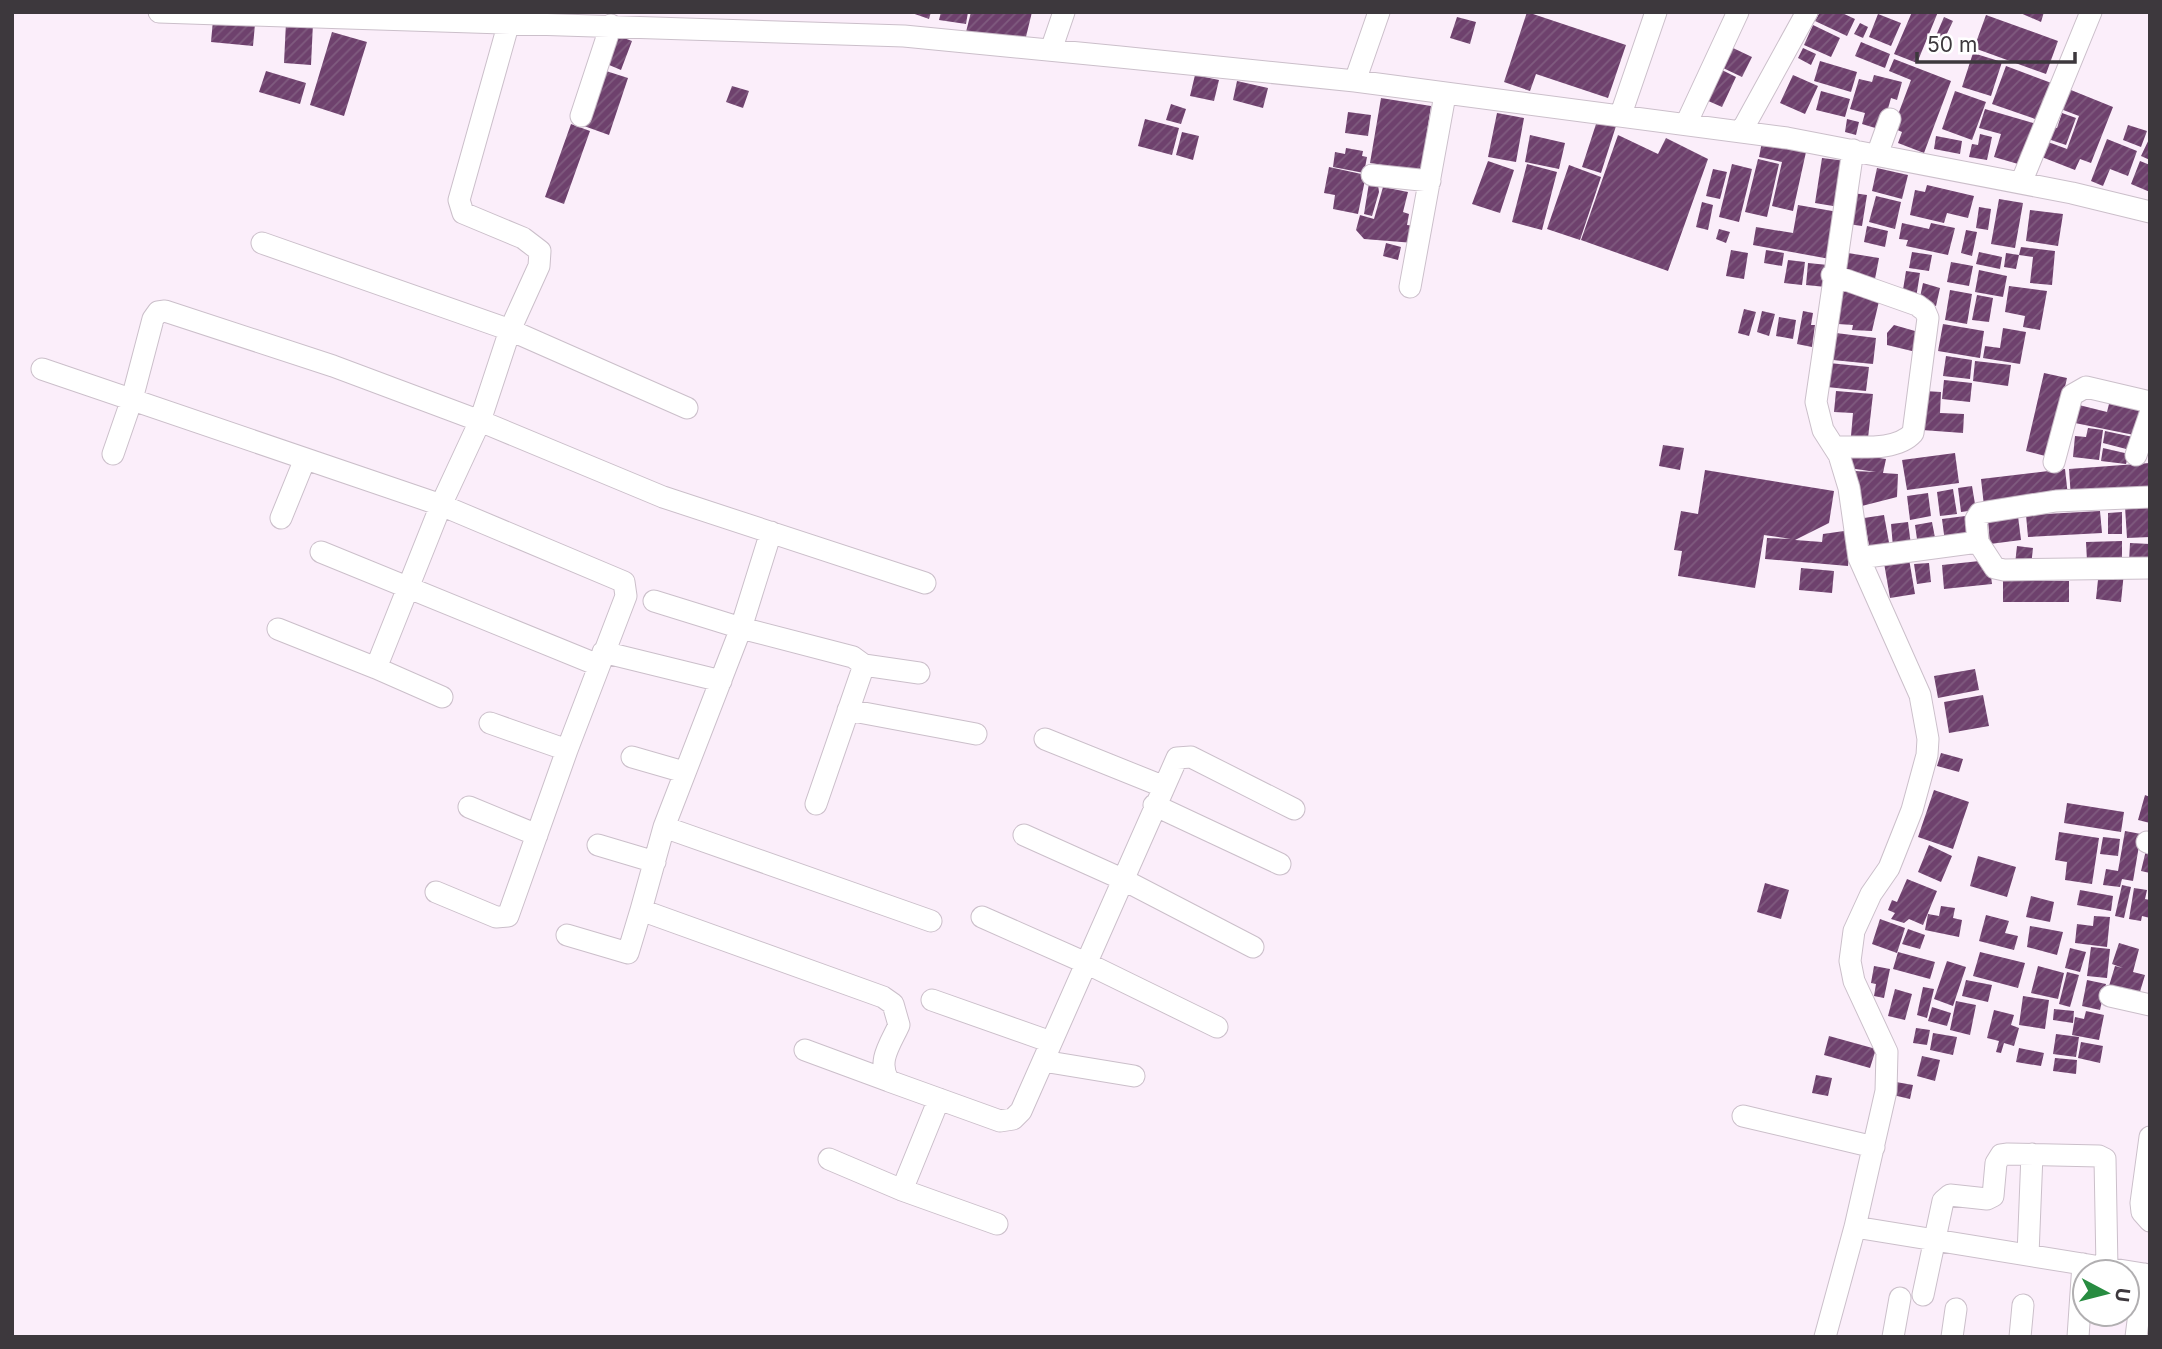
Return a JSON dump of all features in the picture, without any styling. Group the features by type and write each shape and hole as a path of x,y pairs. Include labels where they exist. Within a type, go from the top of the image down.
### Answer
{"street":[{"path":"159,12 611,25 678,20 772,21 1355,81 1445,95 1621,114 1853,150 2150,212"},
{"path":"1051,50 1064,12"},
{"path":"1355,81 1379,12"},
{"path":"1621,114 1656,12"},
{"path":"1686,124 1738,12"},
{"path":"1741,132 1808,12"},
{"path":"2021,183 2091,12"},
{"path":"376,668 441,505 480,421 510,330 538,266 540,251 523,237 463,213 459,200 509,22"},
{"path":"581,116 611,25"},
{"path":"1410,287 1445,95"},
{"path":"1877,155 1890,118"},
{"path":"1825,1337 1855,1227 1886,1091 1887,1052 1854,981 1850,961 1854,931 1871,894 1889,868 1912,810 1927,755 1928,739 1920,695 1859,558 1849,488 1833,447 1823,430 1816,402 1832,275 1853,150"},
{"path":"1372,174 1430,181"},
{"path":"262,243 510,330 687,408"},
{"path":"1832,275 1917,305 1925,311 1928,318 1913,433 1905,440 1892,444 1833,447"},
{"path":"113,454 132,399 153,319 158,312 165,312 333,366 480,421 663,497 925,583"},
{"path":"42,369 441,505 624,582 626,596 566,750 508,916 496,917 436,892"},
{"path":"2054,462 2072,395 2080,389 2086,387 2150,402"},
{"path":"2136,455 2150,414"},
{"path":"281,518 305,459"},
{"path":"2150,498 2056,501 1980,513 1976,519 1978,542 1995,568 2150,568"},
{"path":"567,935 628,953 664,827 741,628 771,532"},
{"path":"1859,558 1978,542"},
{"path":"321,552 408,588 601,659 721,681"},
{"path":"654,601 741,628 853,657 864,665 919,673"},
{"path":"278,629 442,697"},
{"path":"816,804 864,665"},
{"path":"848,710 976,734"},
{"path":"491,723 566,750"},
{"path":"1045,739 1158,796 1280,864"},
{"path":"805,1050 1000,1121 1013,1119 1021,1111 1043,1062 1171,766 1183,755 1294,809"},
{"path":"632,757 684,772"},
{"path":"469,807 537,835"},
{"path":"664,827 931,921"},
{"path":"1024,835 1122,879 1252,947"},
{"path":"598,845 655,862"},
{"path":"641,910 883,998 892,1004 900,1025 883,1064 882,1071 889,1081"},
{"path":"982,916 1086,962 1217,1027"},
{"path":"2110,996 2150,1005"},
{"path":"932,1000 1051,1042"},
{"path":"1043,1062 1134,1076"},
{"path":"902,1190 939,1099"},
{"path":"1743,1116 1874,1147"},
{"path":"2149,1144 2141,1203 2142,1212 2150,1221"},
{"path":"2028,1255 2032,1154"},
{"path":"1923,1294 1932,1240 1946,1195 1987,1199 1993,1196 1996,1163 2001,1155 2099,1156 2105,1159 2107,1258"},
{"path":"829,1160 997,1224"},
{"path":"1855,1227 2071,1262"},
{"path":"2136,1337 2147,1274"},
{"path":"1893,1337 1900,1298"},
{"path":"2020,1337 2023,1305"},
{"path":"1952,1337 1956,1309"}],"building":[{"path":"909,12 931,12 929,19"},
{"path":"941,12 968,12 966,24 939,20"},
{"path":"971,12 1032,12 1024,45 966,32"},
{"path":"1527,12 1626,45 1608,98 1536,74 1530,91 1504,82"},
{"path":"1820,12 1840,12 1855,19 1847,36 1815,21"},
{"path":"1912,12 1938,12 1917,63 1894,54"},
{"path":"2018,12 2044,12 2041,22"},
{"path":"1878,14 1901,23 1891,46 1869,37"},
{"path":"1986,15 2058,41 2046,74 1974,48"},
{"path":"1457,17 1476,22 1470,44 1450,38"},
{"path":"1944,17 1953,21 1940,48 1932,45"},
{"path":"213,20 255,24 253,46 211,42"},
{"path":"286,22 313,23 311,65 284,63"},
{"path":"1860,23 1868,27 1863,38 1854,34"},
{"path":"1813,25 1840,38 1831,57 1804,45"},
{"path":"332,32 367,42 344,116 310,105"},
{"path":"613,34 632,41 621,70 602,62"},
{"path":"1861,42 1890,54 1885,68 1855,56"},
{"path":"1733,48 1752,57 1742,77 1723,68"},
{"path":"1803,48 1816,54 1811,65 1798,58"},
{"path":"1973,53 2002,62 1991,96 1962,87"},
{"path":"1894,59 1951,81 1924,153 1898,143 1902,132 1893,128 1911,80 1889,71"},
{"path":"1820,61 1857,72 1851,92 1814,81"},
{"path":"2006,66 2054,84 2041,121 1992,104"},
{"path":"1720,69 1736,77 1722,107 1706,100"},
{"path":"603,70 628,78 609,135 584,126"},
{"path":"266,71 306,83 300,104 259,92"},
{"path":"1195,75 1219,80 1214,101 1190,96"},
{"path":"1793,75 1818,86 1805,114 1780,103"},
{"path":"1874,75 1902,82 1897,100 1891,98 1882,130 1862,124 1865,113 1850,109 1859,79 1872,82"},
{"path":"1237,81 1268,88 1263,108 1233,100"},
{"path":"732,86 749,91 743,108 726,102"},
{"path":"2066,88 2113,107 2091,163 2080,159 2075,170 2034,154 2040,139 2067,149 2079,116 2058,108"},
{"path":"1821,91 1850,99 1845,117 1816,110"},
{"path":"1955,91 1986,102 1972,140 1942,129"},
{"path":"1381,98 1431,106 1421,171 1370,163"},
{"path":"1171,104 1186,109 1181,124 1166,120"},
{"path":"1985,109 2040,125 2025,166 1994,157 2001,134 1979,128"},
{"path":"1348,112 1371,115 1368,136 1345,133"},
{"path":"1497,113 1524,118 1516,162 1488,157"},
{"path":"2062,113 2076,118 2066,145 2042,137 2047,125 2057,128"},
{"path":"1145,119 1179,128 1172,155 1138,146"},
{"path":"1847,119 1859,122 1856,135 1845,132"},
{"path":"1597,121 1616,126 1601,173 1582,167"},
{"path":"571,124 590,131 564,204 545,197"},
{"path":"2128,125 2147,131 2141,147 2123,140"},
{"path":"1182,132 1199,136 1193,160 1176,155"},
{"path":"1980,134 1992,137 1987,160 1969,157 1972,144 1978,145"},
{"path":"1530,135 1565,143 1559,169 1525,162"},
{"path":"1618,135 1658,154 1666,138 1708,159 1668,271 1581,240"},
{"path":"1936,136 1962,141 1960,154 1934,149"},
{"path":"2150,137 2150,160 2141,156"},
{"path":"2107,139 2137,151 2128,176 2110,169 2103,186 2091,181"},
{"path":"1762,142 1806,152 1793,211 1772,206 1782,162 1759,157"},
{"path":"1346,148 1363,151 1362,156 1367,157 1364,173 1333,167 1335,152 1345,154"},
{"path":"1822,158 1846,161 1839,207 1815,203"},
{"path":"1758,159 1779,164 1767,217 1745,212"},
{"path":"1488,161 1514,170 1500,213 1472,204"},
{"path":"2140,161 2150,165 2150,192 2131,184"},
{"path":"1527,164 1557,172 1542,230 1512,222"},
{"path":"1732,164 1752,169 1739,222 1719,217"},
{"path":"1569,165 1601,177 1580,240 1547,229"},
{"path":"1329,167 1366,175 1358,214 1333,209 1335,195 1324,193"},
{"path":"1877,168 1908,175 1902,199 1872,191"},
{"path":"1713,169 1727,172 1720,199 1706,196"},
{"path":"1369,183 1378,185 1379,192 1372,216 1364,214"},
{"path":"1927,185 1974,196 1968,218 1947,213 1944,223 1910,215 1915,190 1925,192"},
{"path":"1383,187 1408,192 1403,212 1409,214 1407,225 1416,226 1414,243 1364,239 1356,230 1360,215 1374,219"},
{"path":"1853,193 1867,195 1862,226 1848,224"},
{"path":"1876,196 1901,202 1895,229 1869,222"},
{"path":"1999,199 2023,203 2015,248 1991,244"},
{"path":"1702,202 1713,205 1708,230 1696,227"},
{"path":"1798,205 1838,212 1830,259 1753,245 1756,227 1793,233"},
{"path":"1979,207 1991,209 1988,230 1976,228"},
{"path":"2030,210 2063,214 2058,246 2026,241"},
{"path":"1902,223 1929,229 1931,223 1955,228 1948,255 1906,246 1908,240 1899,239"},
{"path":"1867,226 1888,231 1885,247 1864,242"},
{"path":"1719,229 1730,232 1726,243 1716,239"},
{"path":"1966,230 1977,232 1972,256 1961,253"},
{"path":"1386,243 1401,247 1398,260 1383,256"},
{"path":"2021,247 2055,251 2052,285 2030,283 2033,257 2019,255"},
{"path":"1731,250 1748,253 1744,279 1726,276"},
{"path":"1766,250 1784,253 1782,266 1764,263"},
{"path":"1912,252 1932,255 1929,271 1909,268"},
{"path":"1979,252 2002,257 2000,269 1976,264"},
{"path":"1848,253 1879,258 1875,279 1844,273"},
{"path":"2006,253 2019,255 2016,269 2004,267"},
{"path":"1788,260 1805,262 1802,285 1784,283"},
{"path":"1951,262 1973,266 1969,286 1947,282"},
{"path":"1808,263 1828,265 1826,287 1806,285"},
{"path":"1979,270 2007,276 2003,297 1975,292"},
{"path":"1906,271 1920,273 1916,298 1902,296"},
{"path":"1833,279 1880,297 1872,331 1852,330 1853,325 1838,324"},
{"path":"1923,283 1940,288 1936,306 1919,302"},
{"path":"2009,286 2047,291 2040,330 2023,327 2025,316 2005,312"},
{"path":"1950,290 1972,294 1967,324 1945,320"},
{"path":"1977,295 1993,298 1989,322 1972,320"},
{"path":"1744,309 1756,312 1749,336 1738,333"},
{"path":"1762,311 1775,314 1769,336 1757,332"},
{"path":"1803,311 1813,313 1811,325 1815,325 1812,347 1797,344"},
{"path":"1779,317 1796,320 1793,339 1776,336"},
{"path":"1943,324 1984,331 1980,358 1938,351"},
{"path":"1894,325 1915,331 1919,339 1916,352 1887,345 1887,333"},
{"path":"2003,328 2026,332 2020,364 1983,358 1985,346 2000,348"},
{"path":"1836,333 1876,338 1873,364 1833,360"},
{"path":"1946,356 1972,360 1970,379 1943,376"},
{"path":"1975,361 2011,365 2008,386 1973,381"},
{"path":"1829,363 1869,367 1866,391 1827,387"},
{"path":"2044,373 2067,378 2049,457 2026,451"},
{"path":"1944,380 1972,383 1970,402 1942,399"},
{"path":"1836,391 1873,394 1868,438 1851,436 1853,413 1834,412"},
{"path":"1924,391 1941,392 1940,413 1964,414 1963,433 1922,430"},
{"path":"2111,396 2141,403 2134,435 2075,423 2079,405 2107,412"},
{"path":"2088,428 2103,430 2099,460 2073,457 2075,436 2086,437"},
{"path":"2105,431 2133,437 2130,450 2103,443"},
{"path":"1663,445 1684,448 1680,470 1659,466"},
{"path":"2103,448 2129,454 2126,464 2101,461"},
{"path":"1955,453 1959,483 1907,490 1902,460"},
{"path":"1851,454 1886,459 1883,473 1898,474 1897,497 1854,508 1854,471 1876,472 1849,468"},
{"path":"2150,463 2150,493 2071,498 2069,469"},
{"path":"2065,469 2068,496 1984,506 1981,479"},
{"path":"1705,470 1834,491 1829,523 1795,540 1822,542 1823,534 1851,530 1848,566 1765,559 1767,538 1791,539 1764,535 1755,588 1678,576 1682,551 1674,550 1681,511 1698,514"},
{"path":"1972,486 1976,510 1961,512 1958,488"},
{"path":"1953,489 1957,514 1940,516 1937,492"},
{"path":"1928,493 1931,516 1910,520 1907,496"},
{"path":"2150,505 2150,537 2127,538 2125,507"},
{"path":"2100,511 2102,533 2028,537 2026,515"},
{"path":"2122,512 2122,534 2108,534 2108,513"},
{"path":"1884,515 1890,548 1870,551 1864,518"},
{"path":"1973,515 1976,537 1945,542 1942,519"},
{"path":"2018,516 2021,540 1990,544 1988,520"},
{"path":"1908,522 1911,545 1893,547 1891,524"},
{"path":"1932,522 1936,543 1918,546 1915,525"},
{"path":"2122,541 2122,560 2087,561 2086,542"},
{"path":"2130,543 2150,544 2150,562 2129,562"},
{"path":"2017,546 2033,548 2031,566 2015,564"},
{"path":"1909,559 1915,594 1890,598 1884,563"},
{"path":"1989,560 1992,584 1944,589 1942,565"},
{"path":"1929,563 1931,582 1917,584 1914,564"},
{"path":"1801,568 1834,571 1832,593 1799,590"},
{"path":"2099,570 2124,572 2121,602 2096,599"},
{"path":"2003,580 2069,581 2069,602 2003,602"},
{"path":"1975,669 1979,690 1938,698 1934,676"},
{"path":"1983,695 1989,726 1949,733 1944,702"},
{"path":"1941,753 1963,759 1959,772 1937,766"},
{"path":"1934,790 1969,802 1953,849 1918,837"},
{"path":"2145,795 2150,797 2150,823 2138,820"},
{"path":"2067,803 2124,812 2121,832 2064,823"},
{"path":"2125,831 2141,834 2133,881 2122,879 2120,887 2103,885 2106,869 2118,871"},
{"path":"2059,832 2099,838 2092,884 2065,880 2067,862 2055,860"},
{"path":"2103,837 2120,839 2118,856 2100,854"},
{"path":"1929,845 1952,856 1941,882 1918,872"},
{"path":"2147,846 2150,846 2150,873 2141,871"},
{"path":"1978,856 2016,867 2007,897 1970,886"},
{"path":"1907,879 1937,891 1923,925 1909,919 1904,923 1891,919 1895,913 1888,910 1892,900 1897,902"},
{"path":"1765,883 1789,890 1781,919 1757,912"},
{"path":"2122,885 2131,887 2124,918 2115,916"},
{"path":"2134,888 2147,890 2145,899 2150,900 2150,918 2142,916 2141,921 2129,919"},
{"path":"2080,890 2113,896 2111,911 2077,905"},
{"path":"2031,896 2054,902 2050,922 2026,917"},
{"path":"1941,906 1955,908 1953,918 1962,920 1959,937 1925,930 1928,914 1939,916"},
{"path":"1986,915 2009,921 2005,933 2018,936 2014,950 1979,941"},
{"path":"2094,916 2110,917 2107,947 2075,943 2077,924 2093,926"},
{"path":"1880,919 1905,928 1897,953 1872,944"},
{"path":"2030,926 2063,932 2057,955 2027,947"},
{"path":"1908,929 1925,935 1920,949 1902,944"},
{"path":"2119,943 2139,949 2133,972 2145,975 2139,995 2109,986 2115,966 2123,968 2112,964"},
{"path":"2091,947 2110,949 2107,978 2087,976"},
{"path":"2070,948 2086,952 2080,972 2065,968"},
{"path":"1898,952 1935,962 1930,979 1893,969"},
{"path":"1980,952 2025,963 2018,988 1973,976"},
{"path":"1947,961 1966,967 1953,1006 1934,999"},
{"path":"1874,966 1890,969 1884,998 1874,996 1876,984 1871,983"},
{"path":"2038,966 2064,973 2058,999 2031,993"},
{"path":"2067,972 2079,975 2070,1007 2059,1004"},
{"path":"1966,980 1992,985 1988,1002 1962,996"},
{"path":"2087,980 2106,984 2100,1010 2082,1006"},
{"path":"1923,987 1934,989 1927,1018 1917,1015"},
{"path":"1895,989 1912,994 1905,1020 1888,1016"},
{"path":"2023,996 2049,1000 2045,1029 2019,1025"},
{"path":"1956,1001 1976,1005 1970,1035 1950,1030"},
{"path":"1932,1007 1951,1013 1947,1026 1928,1021"},
{"path":"2054,1009 2074,1011 2073,1023 2053,1020"},
{"path":"1994,1010 2014,1015 2011,1025 2019,1028 2014,1046 2004,1043 2001,1053 1996,1052 1999,1041 1987,1038"},
{"path":"2086,1011 2104,1015 2099,1040 2072,1035 2075,1017 2084,1019"},
{"path":"1916,1028 1930,1030 1927,1045 1913,1043"},
{"path":"1933,1033 1957,1037 1953,1055 1930,1050"},
{"path":"2056,1034 2079,1037 2076,1057 2053,1054"},
{"path":"1829,1036 1876,1049 1870,1068 1824,1055"},
{"path":"2081,1042 2103,1046 2100,1063 2078,1058"},
{"path":"2019,1048 2044,1053 2041,1066 2016,1062"},
{"path":"1922,1056 1940,1060 1935,1081 1917,1076"},
{"path":"2055,1058 2077,1060 2076,1074 2053,1071"},
{"path":"1816,1075 1832,1078 1828,1096 1812,1093"},
{"path":"1896,1082 1913,1085 1910,1099 1893,1095"}]}
